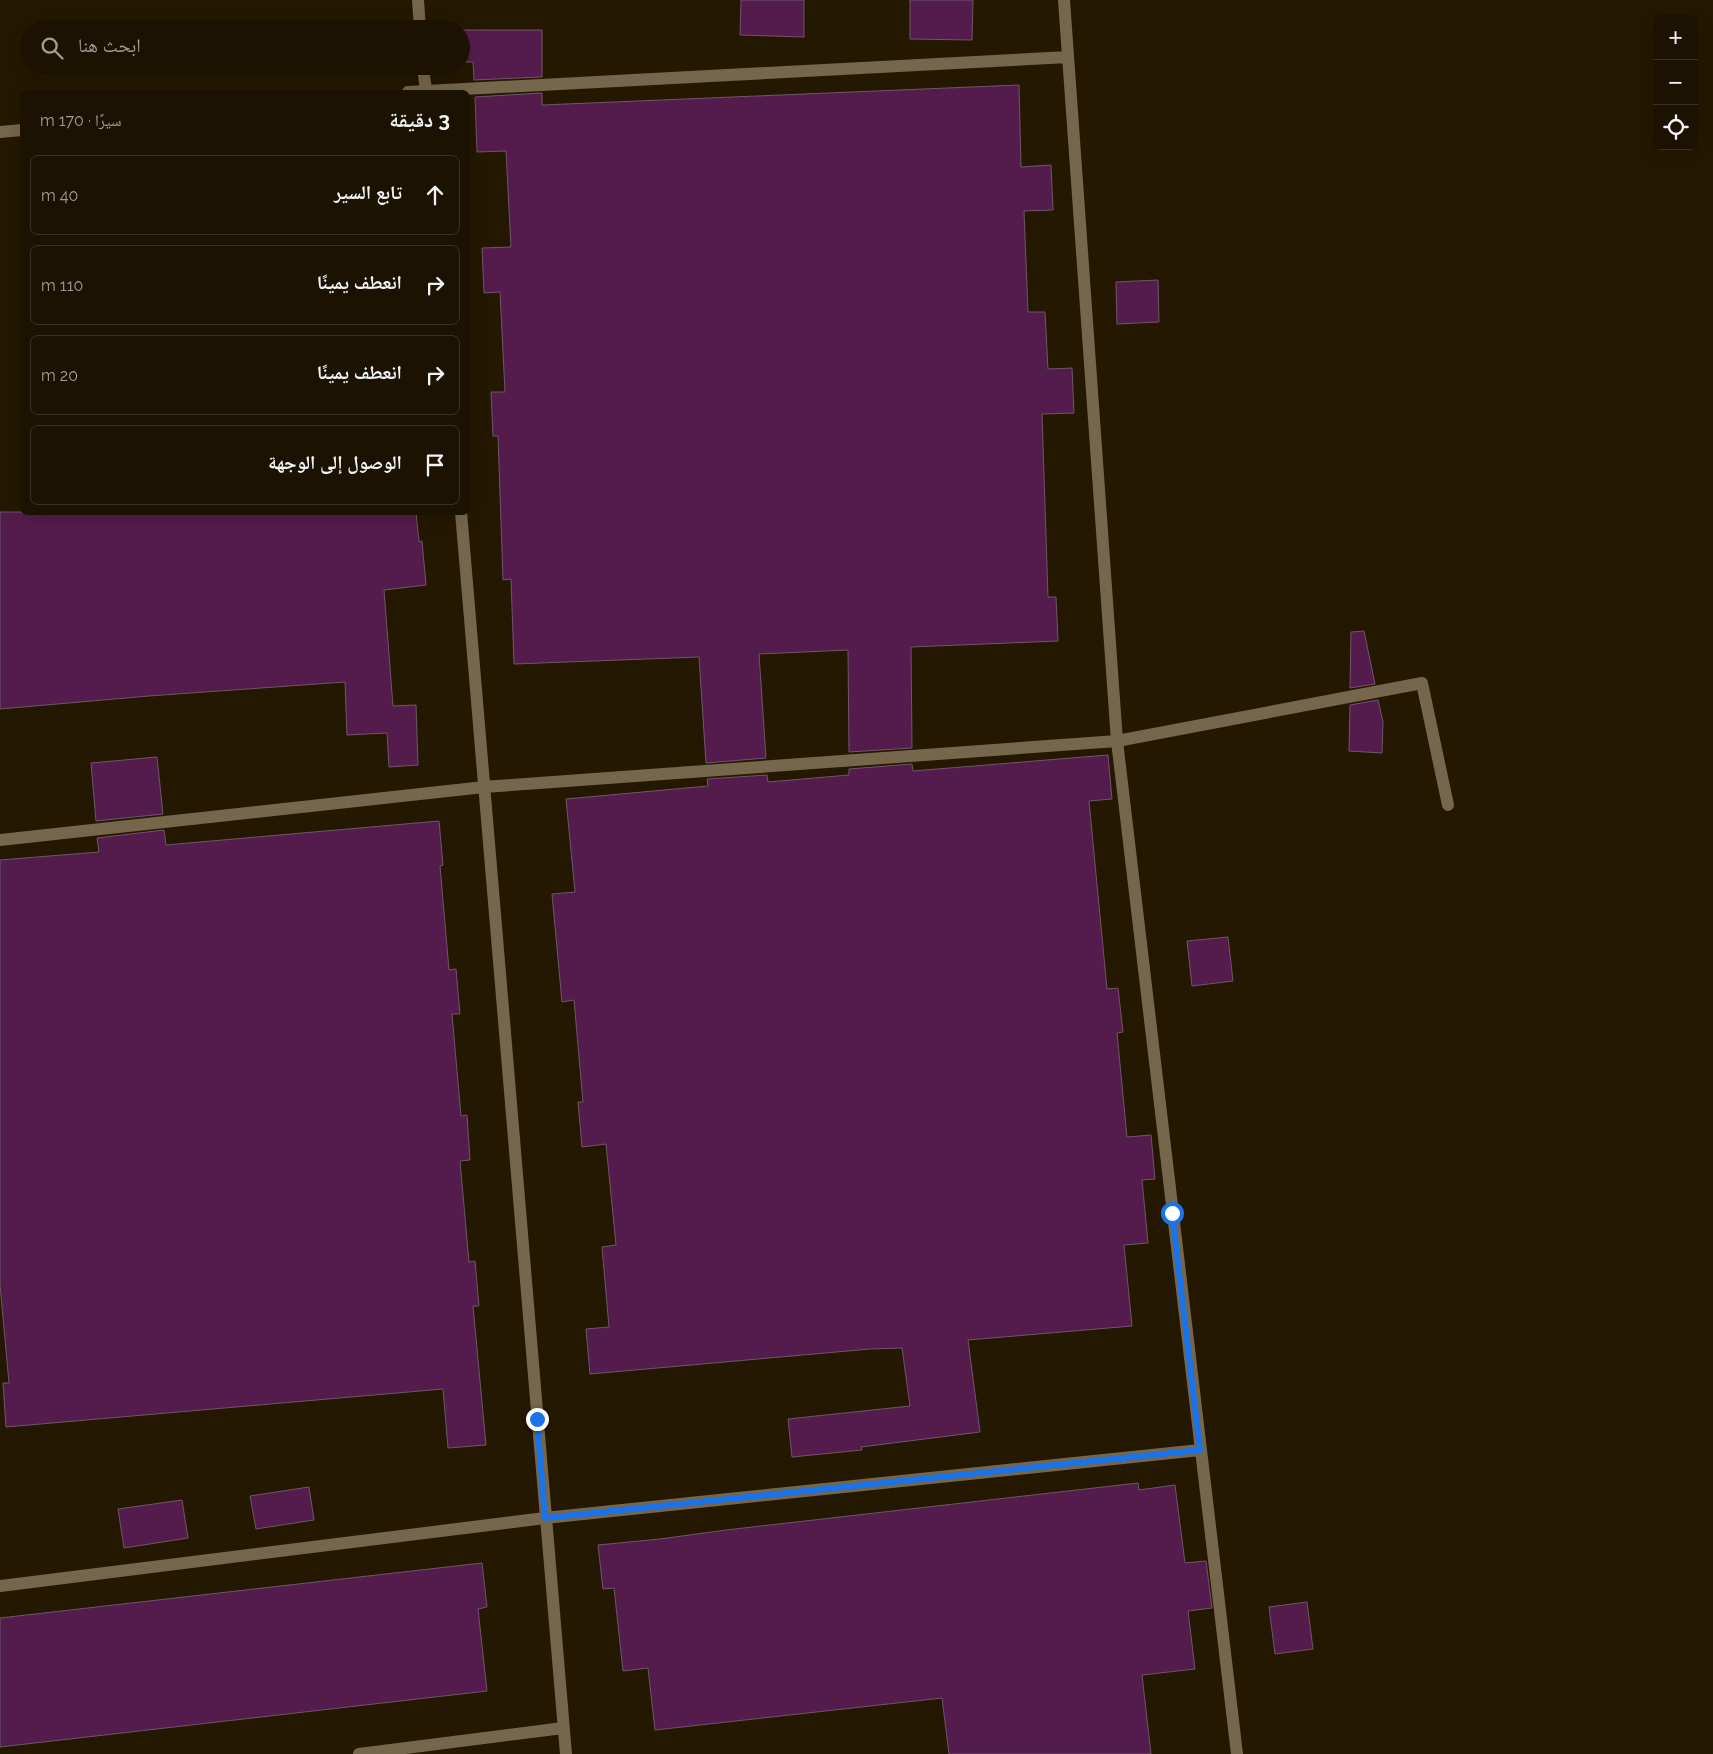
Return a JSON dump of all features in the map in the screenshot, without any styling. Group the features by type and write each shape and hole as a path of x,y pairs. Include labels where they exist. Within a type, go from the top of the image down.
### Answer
{"lane":[{"path":"418,0 419,20"},
{"path":"1064,0 1117,741 1237,1754"},
{"path":"463,90 1068,57"},
{"path":"424,75 426,90"},
{"path":"0,132 20,130"},
{"path":"461,515 566,1754"},
{"path":"0,840 484,787 1117,741 1422,683 1448,805"},
{"path":"0,1586 545,1518 1200,1450"},
{"path":"358,1754 563,1728"}],"building":[{"path":"741,0 804,0 804,37 740,35"},
{"path":"910,0 973,0 972,40 910,39"},
{"path":"470,30 542,30 542,77 474,80 473,62 470,62"},
{"path":"1019,85 1021,167 1051,165 1053,210 1024,211 1028,312 1045,312 1048,369 1072,368 1074,413 1042,414 1048,597 1056,597 1058,641 911,647 912,748 849,752 848,650 759,654 766,758 706,763 699,657 514,664 511,579 503,580 498,436 493,436 491,392 505,392 500,292 484,293 482,248 511,247 506,151 477,152 475,97 542,93 542,105"},
{"path":"1158,280 1159,322 1117,324 1116,282"},
{"path":"0,512 20,512 20,515 416,515 419,542 422,541 426,585 384,590 393,706 416,705 418,765 389,767 387,733 347,735 345,682 0,709"},
{"path":"1364,631 1375,684 1350,688 1351,632"},
{"path":"1378,700 1383,722 1382,753 1349,751 1350,705"},
{"path":"1108,755 1112,799 1089,801 1107,989 1118,988 1123,1032 1117,1033 1127,1137 1151,1135 1155,1179 1142,1180 1148,1243 1124,1245 1132,1326 968,1340 980,1432 861,1447 862,1450 792,1457 788,1419 910,1406 902,1348 870,1349 590,1374 586,1329 609,1327 602,1247 616,1245 606,1144 582,1147 578,1102 583,1102 574,1000 562,1002 552,894 575,892 566,799 708,786 707,779 767,775 768,782 849,775 849,769 912,764 913,771"},
{"path":"157,757 163,814 96,821 91,763"},
{"path":"439,821 443,865 440,866 449,970 456,969 460,1014 452,1014 461,1116 467,1115 470,1160 460,1161 469,1262 475,1261 479,1306 473,1306 486,1445 448,1448 443,1389 6,1427 3,1383 9,1383 0,1285 0,860 99,852 97,838 164,830 166,845"},
{"path":"1228,937 1233,981 1192,986 1187,941"},
{"path":"1138,1483 1139,1490 1175,1485 1185,1563 1206,1561 1212,1608 1188,1611 1195,1669 1142,1675 1151,1754 949,1754 942,1698 655,1730 648,1668 623,1671 614,1588 603,1589 598,1545"},
{"path":"309,1487 314,1520 256,1529 250,1496"},
{"path":"182,1500 188,1538 124,1548 118,1509"},
{"path":"482,1563 487,1607 478,1609 487,1691 0,1747 0,1618"},
{"path":"1307,1602 1313,1649 1275,1654 1269,1607"}],"route":[{"path":"537,1419 545,1518 1200,1450 1172,1213"}]}
